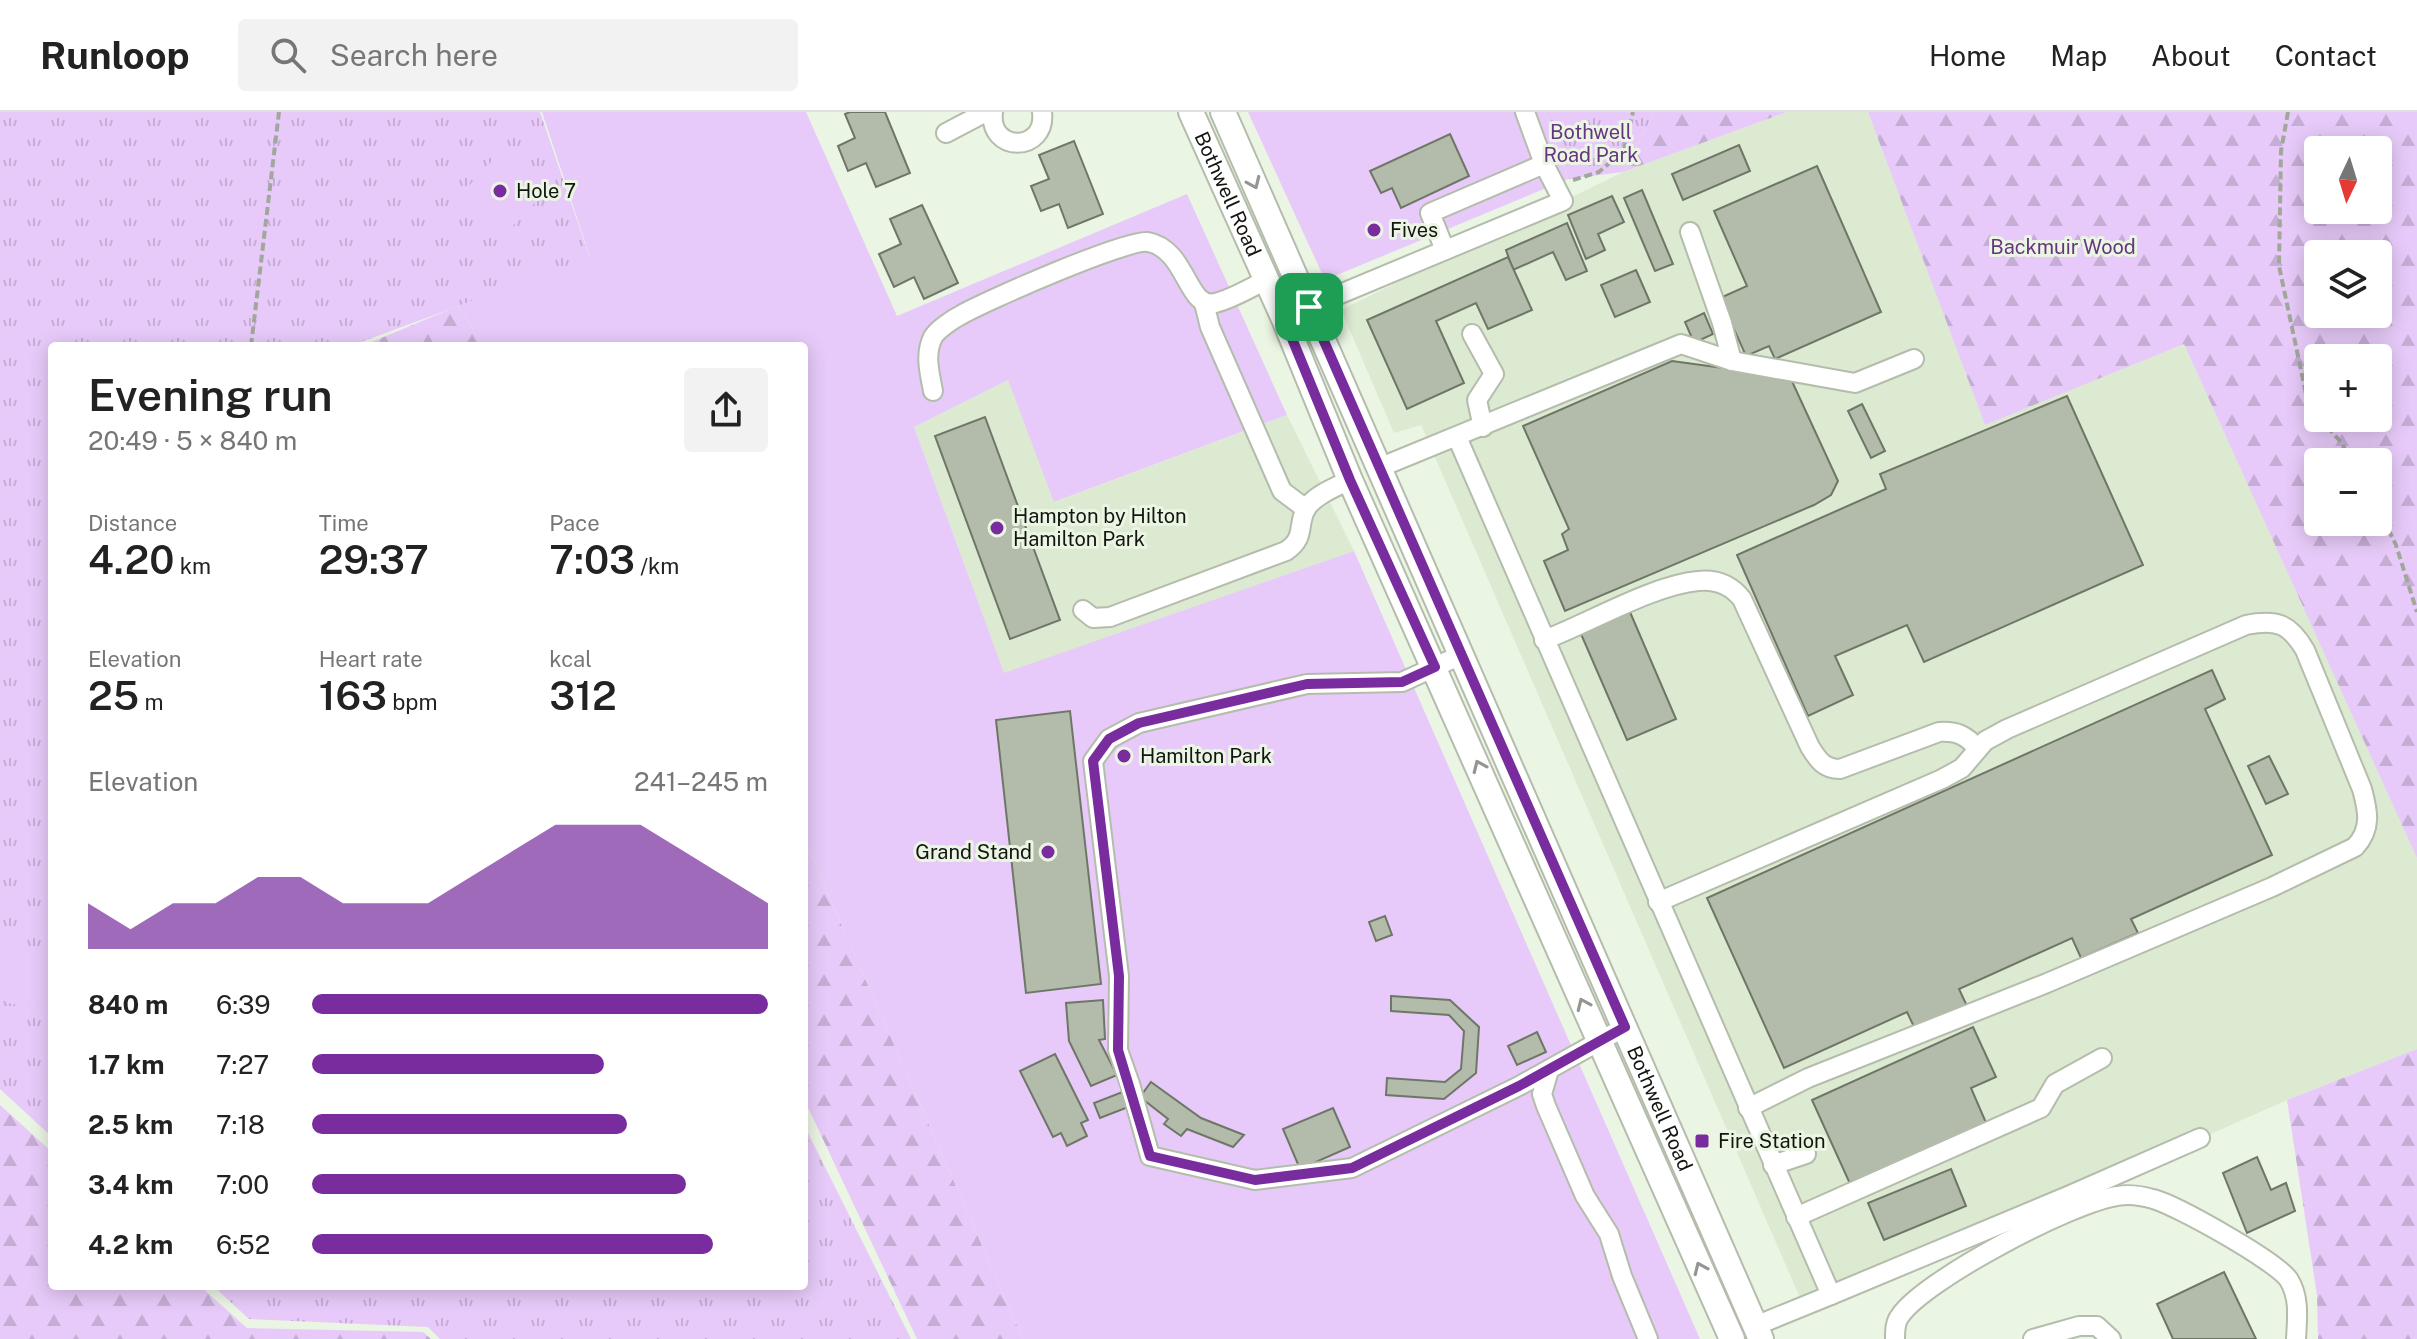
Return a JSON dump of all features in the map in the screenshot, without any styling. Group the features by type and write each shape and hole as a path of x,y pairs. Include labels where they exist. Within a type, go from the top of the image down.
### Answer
{"main road":[{"name":"Bothwell Road","path":"1191,112 1284,319 1350,480 1732,1339"},
{"name":"Bothwell Road","path":"1223,112 1758,1332"},
{"path":"1284,319 1309,307"},
{"path":"1350,480 1381,467"}],"street":[{"path":"946,133 986,112"},
{"path":"993,112 996,132 1002,138 1017,143 1025,142 1038,132 1042,125 1042,112"},
{"path":"1309,307 1563,201 1544,164 1525,112"},
{"path":"1445,250 1430,213 1544,164"},
{"path":"1690,232 1732,361"},
{"path":"933,391 927,362 933,336 960,315 1114,248 1147,241 1173,254 1197,298 1204,303 1215,303 1266,280"},
{"path":"1204,303 1210,327 1282,491 1306,509"},
{"path":"1472,334 1494,374 1477,400 1483,427"},
{"path":"1381,467 1681,344 1732,361 1855,383 1914,359"},
{"path":"1457,437 1831,1295"},
{"path":"1083,610 1093,618 1110,617 1286,551 1300,537 1306,509 1320,495 1350,480"},
{"path":"1544,640 1649,594 1697,581 1716,582 1733,588 1742,599 1820,763 1830,769 1840,769 1939,732 1955,731 1969,738 1978,749"},
{"path":"1658,902 1942,779 1962,768 1985,741 2007,729 2246,625 2265,621 2279,624 2297,638 2305,650 2362,789 2368,812 2364,838 2355,847 2286,881 2047,983 1808,1078 1748,1108"},
{"path":"1461,655 1402,682 1307,684 1139,723 1109,739 1093,761 1119,976 1118,1050 1150,1156 1255,1180 1352,1168 1549,1070 1625,1027"},
{"path":"1796,1217 2041,1108 2055,1084 2102,1058"},
{"path":"1549,1070 1544,1078 1542,1094 1546,1106 1585,1196 1609,1234 1622,1276 1648,1339"},
{"path":"1758,1332 1831,1295 2200,1138"},
{"path":"1773,1165 1806,1154"},
{"path":"1895,1339 1898,1317 1960,1270 2019,1234 2082,1205 2120,1195 2153,1199 2184,1211 2287,1276 2297,1298 2296,1339"},
{"path":"2033,1339 2079,1326 2097,1326 2111,1339"}],"path":[{"path":"251,342 279,112"},
{"path":"1555,185 1599,172 1624,150 1633,112"},
{"path":"2288,112 2281,151 2279,266 2304,384"},
{"path":"2331,432 2344,448"},
{"path":"2392,536 2417,612"}],"shaded area":[{"path":"1787,112 1868,112 1985,424 2184,344 2417,856 2417,1049 2287,1100 1807,1314 1421,425 1394,433 1341,310 1623,172"},
{"path":"1008,380 1055,502 1287,415 1354,551 1004,674 914,427"}],"green space":[{"path":"0,112 540,112 590,258 361,342 48,342 48,1133 0,1089"},
{"name":"Hamilton Park","path":"542,112 806,112 897,316 1187,194 1287,415 1054,502 1008,380 914,427 1004,673 1354,551 1700,1339 1023,1339 808,848 808,342 481,342 458,306 590,257"},
{"name":"Fives","path":"1248,112 1545,112 1568,179 1325,280"},
{"name":"Bothwell Road Park","path":"1545,112 1655,112 1623,172 1568,179"},
{"path":"1655,112 1787,112 1623,172"},
{"name":"Backmuir Wood","path":"1868,112 2417,112 2417,858 2184,344 1985,425"},
{"name":"Hole 7","path":"497,155 518,165 534,196 534,203 501,235 466,209 464,199 467,188"},
{"path":"458,306 481,342 372,342"},
{"path":"808,848 1023,1339 917,1339 808,1107"},
{"path":"23,945 40,952 48,964 48,996 30,1007 0,999 0,955"},
{"path":"2417,1049 2417,1339 2318,1339 2317,1295 2287,1100"},
{"path":"0,1105 48,1148 48,1290 204,1290 247,1328 423,1332 431,1339 0,1339"},
{"path":"808,1133 911,1339 440,1339 428,1327 249,1319 217,1290 808,1290"}],"building":[{"path":"885,112 910,173 876,187 866,163 848,171 838,146 855,138 845,114"},
{"path":"1450,134 1469,176 1401,208 1392,188 1381,193 1370,171"},
{"path":"1074,141 1103,214 1068,228 1059,204 1041,211 1031,186 1049,179 1039,155"},
{"path":"1739,145 1750,171 1683,200 1672,174"},
{"path":"1817,166 1881,312 1775,359 1769,346 1746,356 1720,298 1747,286 1714,211"},
{"path":"1642,190 1673,264 1655,271 1624,198"},
{"path":"1612,196 1624,222 1598,234 1605,250 1586,259 1568,215"},
{"path":"922,205 958,283 924,299 914,277 894,287 879,254 901,244 890,219"},
{"path":"1567,223 1587,271 1566,280 1553,252 1513,270 1506,250"},
{"path":"1508,257 1532,310 1488,329 1476,303 1436,321 1464,383 1407,409 1367,320"},
{"path":"1636,270 1650,302 1615,317 1601,285"},
{"path":"1704,313 1713,334 1694,343 1685,322"},
{"path":"1672,361 1790,377 1838,481 1831,495 1814,505 1565,611 1544,561 1568,550 1562,534 1569,529 1523,426"},
{"path":"2067,396 2143,565 1924,662 1907,625 1835,656 1853,695 1808,716 1737,555 1886,489 1880,474"},
{"path":"1862,404 1885,451 1871,458 1848,411"},
{"name":"Hampton by Hilton Hamilton Park","path":"985,417 1060,620 1010,639 935,436"},
{"path":"1630,612 1676,719 1627,740 1581,634"},
{"path":"2212,670 2225,699 2205,709 2272,855 2131,919 2138,933 2081,958 2072,938 1959,989 1967,1006 1915,1029 1907,1012 1784,1068 1707,898"},
{"name":"Grand Stand","path":"1070,711 1101,984 1026,993 996,720"},
{"path":"2269,756 2288,794 2266,804 2248,766"},
{"path":"1385,916 1392,935 1376,941 1369,922"},
{"path":"1391,996 1450,1000 1479,1027 1476,1073 1444,1099 1386,1095 1387,1078 1445,1082 1461,1069 1464,1031 1449,1015 1391,1011"},
{"path":"1103,1000 1105,1039 1099,1040 1117,1075 1091,1086 1069,1041 1066,1003"},
{"path":"1973,1027 1996,1077 1971,1088 1987,1125 1851,1186 1812,1100"},
{"path":"1537,1032 1546,1052 1517,1065 1508,1046"},
{"path":"1055,1054 1088,1120 1081,1123 1087,1136 1067,1146 1061,1133 1053,1137 1020,1071"},
{"path":"1151,1082 1201,1118 1244,1135 1233,1147 1187,1129 1181,1136 1164,1124 1168,1119 1140,1097"},
{"path":"1125,1091 1131,1106 1100,1118 1094,1103"},
{"path":"1333,1108 1350,1147 1300,1169 1283,1129"},
{"path":"2257,1157 2271,1190 2286,1183 2295,1211 2247,1233 2223,1173"},
{"path":"1951,1169 1966,1206 1884,1240 1868,1203"},
{"path":"2224,1272 2256,1339 2173,1339 2157,1304"}],"place":[{"name":"Hole 7","path":"500,191"},
{"name":"Fives","path":"1374,230"},
{"name":"Hampton by Hilton Hamilton Park","path":"997,528"},
{"name":"Hamilton Park","path":"1124,756"},
{"name":"Grand Stand","path":"1048,852"},
{"name":"Fire Station","path":"1702,1141"}],"route":[{"path":"1309,307 1402,514 1564,894 1625,1027 1519,1086 1352,1168 1255,1180 1150,1156 1118,1050 1119,976 1093,761 1109,739 1139,723 1307,684 1402,682 1435,667 1350,480 1284,319 1309,307"}]}
